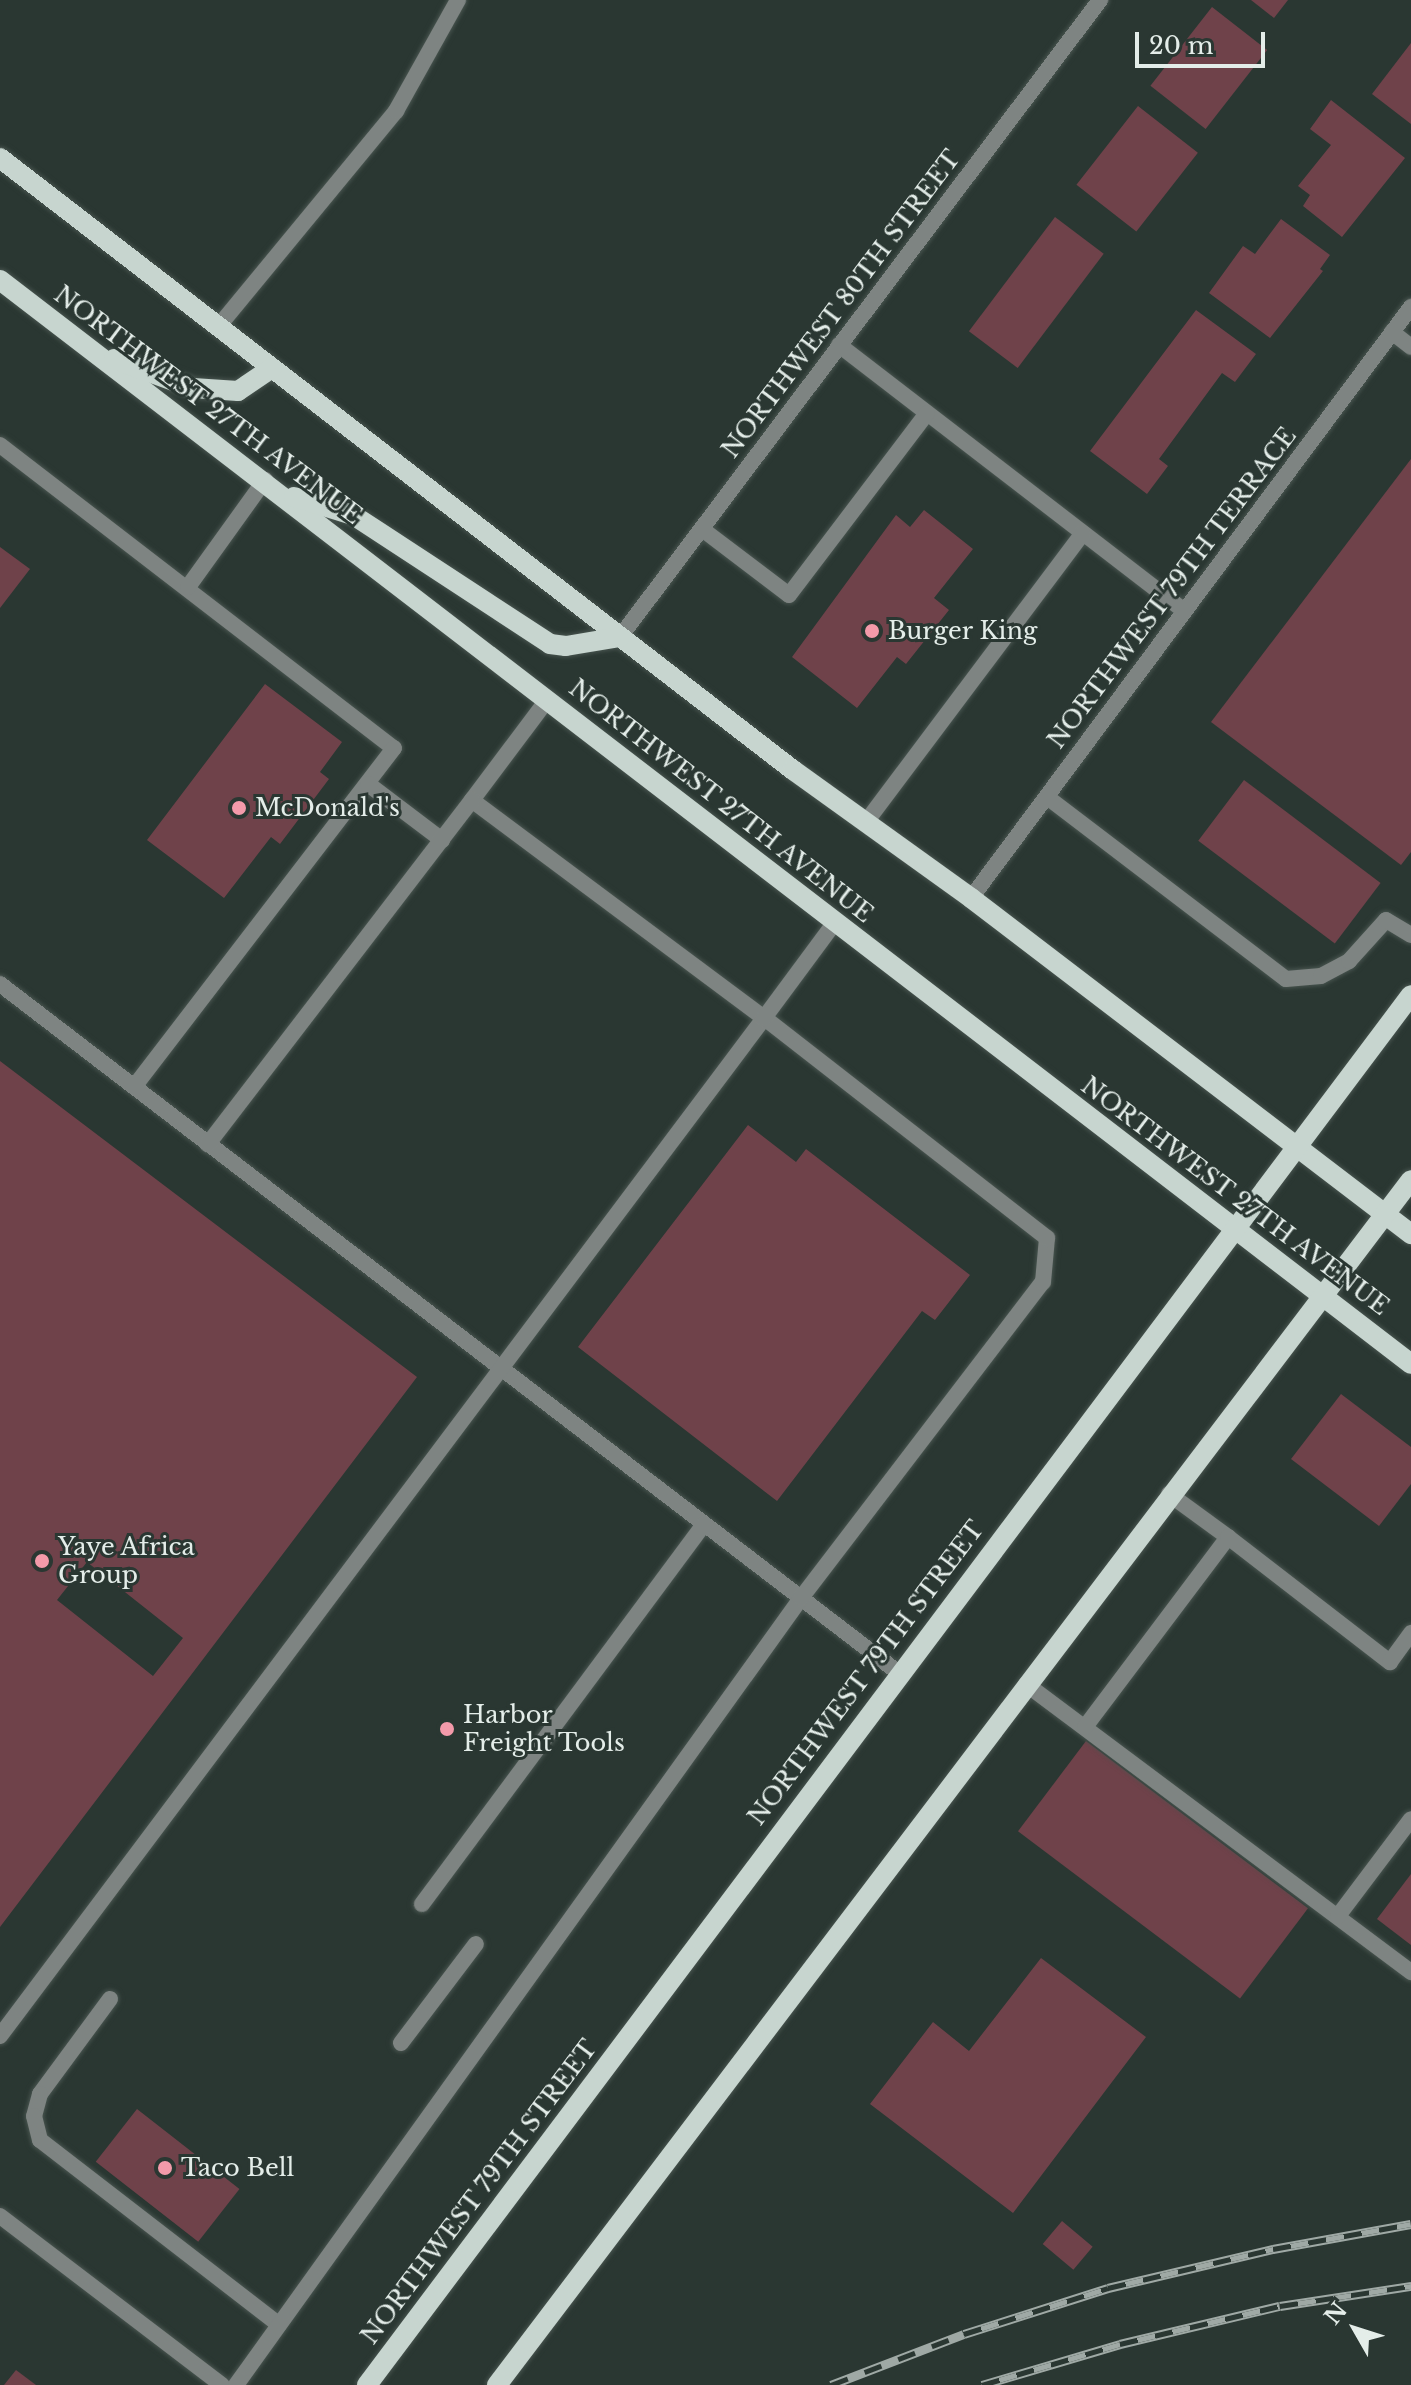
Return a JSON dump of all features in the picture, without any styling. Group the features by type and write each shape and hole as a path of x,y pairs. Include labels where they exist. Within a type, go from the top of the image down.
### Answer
{"main road":[{"path":"0,158 620,637 971,898 1411,1234"},
{"name":"NORTHWEST 27TH AVENUE","path":"0,280 265,480 1411,1364"},
{"path":"96,352 193,388 238,391 272,368"},
{"path":"283,494 353,515 550,644 566,646 620,637"},
{"name":"NORTHWEST 79TH STREET","path":"367,2385 1232,1228 1411,995"},
{"path":"497,2385 1319,1295 1411,1180"}],"street":[{"path":"218,327 396,111 458,0"},
{"name":"NORTHWEST 80TH STREET","path":"620,637 1100,0"},
{"name":"NORTHWEST 79TH TERRACE","path":"971,898 1411,307"},
{"path":"1392,332 1411,347"},
{"path":"839,345 1184,611"},
{"path":"702,529 789,595 927,413"},
{"path":"0,445 394,748 134,1087"},
{"path":"188,587 265,480"},
{"path":"866,822 1083,533"},
{"path":"208,1144 547,700"},
{"path":"368,784 442,840"},
{"path":"1047,797 1286,979 1321,976 1349,961 1386,920 1411,935"},
{"path":"236,2385 801,1598 1043,1282 1047,1238 764,1018 472,800"},
{"path":"0,2036 504,1370 835,922"},
{"path":"0,984 899,1673"},
{"path":"1169,1494 1390,1662 1411,1633"},
{"path":"422,1904 704,1524"},
{"path":"1085,1727 1228,1537"},
{"path":"1026,1684 1411,1972"},
{"path":"1338,1916 1411,1819"},
{"path":"401,2043 476,1944"},
{"path":"110,1999 40,2094 34,2116 40,2140 279,2325"},
{"path":"0,2216 213,2382"}],"building":[{"path":"1251,0 1288,0 1274,18"},
{"path":"1212,7 1267,50 1206,129 1150,86"},
{"path":"1411,43 1411,124 1372,94"},
{"path":"1331,100 1405,158 1342,237 1303,206 1310,195 1298,186 1331,145 1310,129"},
{"path":"1138,106 1198,153 1136,232 1076,185"},
{"path":"1055,217 1104,254 1018,368 969,331"},
{"path":"1281,219 1330,255 1320,269 1323,271 1270,338 1209,293 1243,246 1255,254"},
{"path":"1196,310 1256,354 1235,382 1222,373 1159,459 1168,466 1147,494 1090,451"},
{"path":"1411,459 1411,852 1401,865 1211,722"},
{"path":"924,510 973,549 934,598 949,610 906,664 897,657 857,708 792,657 896,515 910,527"},
{"path":"0,547 30,569 0,608"},
{"name":"McDonald's","path":"265,684 342,742 320,772 329,779 280,844 271,837 224,898 147,840"},
{"path":"1244,780 1381,883 1335,944 1198,841"},
{"path":"0,1061 417,1377 0,1927","holes":["87,1562 183,1638 153,1676 57,1600"]},
{"path":"748,1125 796,1162 806,1149 970,1275 935,1320 922,1311 777,1501 578,1347"},
{"path":"1341,1394 1411,1447 1411,1484 1379,1526 1291,1459"},
{"path":"1086,1741 1308,1908 1240,1999 1018,1831"},
{"path":"1411,1874 1411,1945 1377,1919"},
{"path":"1041,1958 1146,2037 1013,2213 870,2104 933,2022 969,2051"},
{"path":"137,2109 239,2189 198,2242 96,2162"},
{"path":"1062,2221 1093,2247 1073,2270 1043,2244"},
{"path":"16,2370 36,2385 4,2385"}],"railway":[{"path":"831,2385 964,2334 1108,2288 1273,2249 1411,2224"},
{"path":"982,2385 1120,2344 1280,2306 1411,2286"}],"place":[{"name":"Burger King","path":"872,631"},
{"name":"McDonald's","path":"239,808"},
{"name":"Yaye Africa Group","path":"42,1561"},
{"name":"Harbor Freight Tools","path":"447,1729"},
{"name":"Taco Bell","path":"165,2168"}]}
